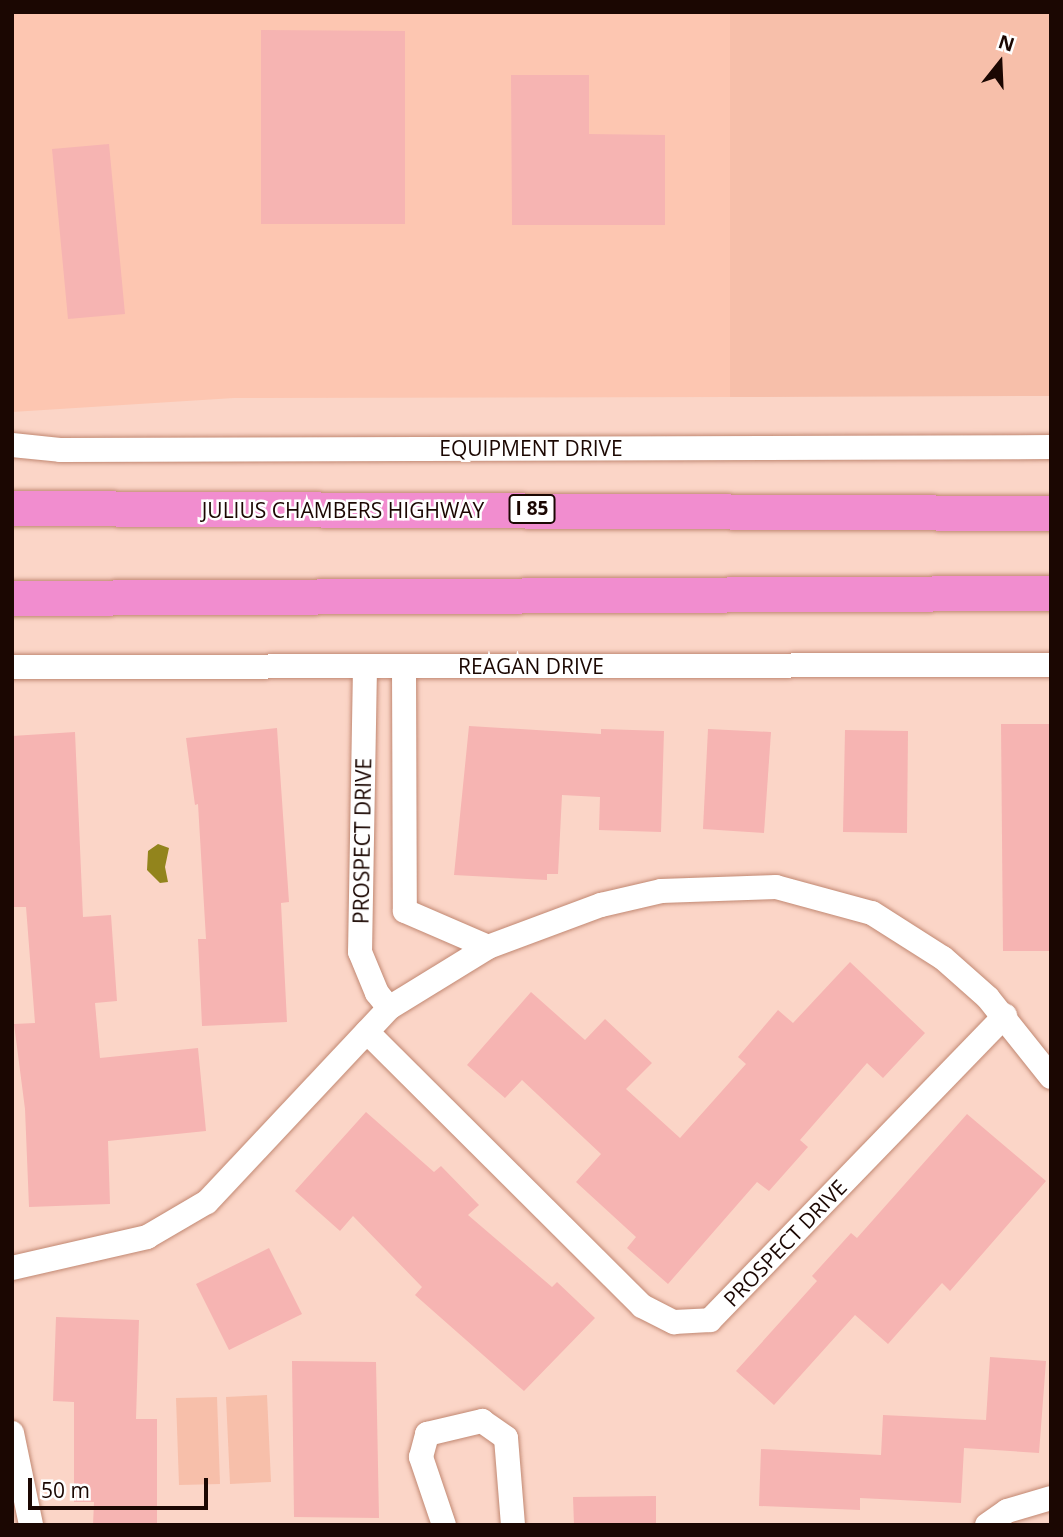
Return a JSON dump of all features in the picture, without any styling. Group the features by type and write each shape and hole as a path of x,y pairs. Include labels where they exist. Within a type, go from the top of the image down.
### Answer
{"highway":[{"name":"JULIUS CHAMBERS HIGHWAY","path":"12,508 1051,513"},
{"path":"12,598 1051,593"}],"street":[{"name":"EQUIPMENT DRIVE","path":"12,445 60,450 1051,447"},
{"name":"REAGAN DRIVE","path":"12,667 1051,665"},
{"name":"PROSPECT DRIVE","path":"365,667 360,952 377,993 389,1008"},
{"name":"PROSPECT DRIVE","path":"404,667 405,911 488,947"},
{"path":"12,1268 146,1237 207,1202 389,1008 488,947 601,905 661,891 776,887 840,902 904,930 943,958 1005,1016 1051,1077"},
{"name":"PROSPECT DRIVE","path":"366,1032 642,1306 674,1322 710,1320 1005,1016"},
{"path":"444,1525 421,1457 428,1434 482,1421 506,1438 513,1525"},
{"path":"12,1433 31,1525"},
{"path":"987,1525 1007,1511 1051,1497"}],"shaded area":[{"path":"12,12 730,12 730,397 234,398 12,412"},
{"path":"730,12 1051,12 1051,396 730,397"},
{"path":"158,844 169,848 165,867 168,882 160,883 147,870 148,851"},
{"path":"267,1395 271,1482 230,1484 226,1397"},
{"path":"217,1397 220,1484 179,1485 176,1398"}],"building":[{"path":"261,30 405,31 405,224 261,224"},
{"path":"511,75 589,75 589,134 665,135 665,225 512,225"},
{"path":"109,144 125,314 68,319 52,149"},
{"path":"1001,724 1051,724 1051,951 1003,951"},
{"path":"469,726 601,734 601,729 664,731 661,832 599,830 600,797 562,795 558,874 547,874 547,880 454,875"},
{"path":"277,728 289,902 281,903 287,1022 202,1026 198,939 206,939 198,804 195,805 186,738"},
{"path":"708,729 771,732 764,833 703,829"},
{"path":"845,730 908,731 907,833 843,832"},
{"path":"75,732 83,917 111,915 117,1001 95,1003 100,1058 198,1048 206,1131 108,1141 110,1204 29,1207 25,1109 14,1024 35,1023 26,907 12,907 12,736"},
{"path":"850,962 925,1033 883,1078 867,1063 800,1140 808,1147 769,1191 757,1182 668,1284 627,1248 636,1237 576,1182 601,1154 522,1080 505,1098 467,1065 531,992 585,1040 605,1019 652,1063 626,1089 680,1138 746,1064 738,1057 778,1010 793,1023"},
{"path":"366,1112 434,1172 441,1166 479,1205 468,1215 552,1287 557,1282 595,1318 524,1391 415,1295 422,1287 353,1216 340,1231 295,1191"},
{"path":"967,1114 1046,1181 950,1291 942,1283 888,1344 855,1315 774,1405 736,1371 817,1281 812,1276 851,1233 857,1238"},
{"path":"269,1248 302,1314 229,1350 196,1284"},
{"path":"56,1317 139,1320 136,1419 157,1419 157,1525 93,1525 94,1502 74,1502 74,1402 53,1401"},
{"path":"990,1357 1046,1361 1039,1453 964,1448 961,1503 860,1498 860,1510 759,1506 761,1449 881,1455 883,1415 986,1420"},
{"path":"292,1361 376,1362 379,1518 294,1517"},
{"path":"656,1496 656,1525 574,1525 573,1497"}]}
